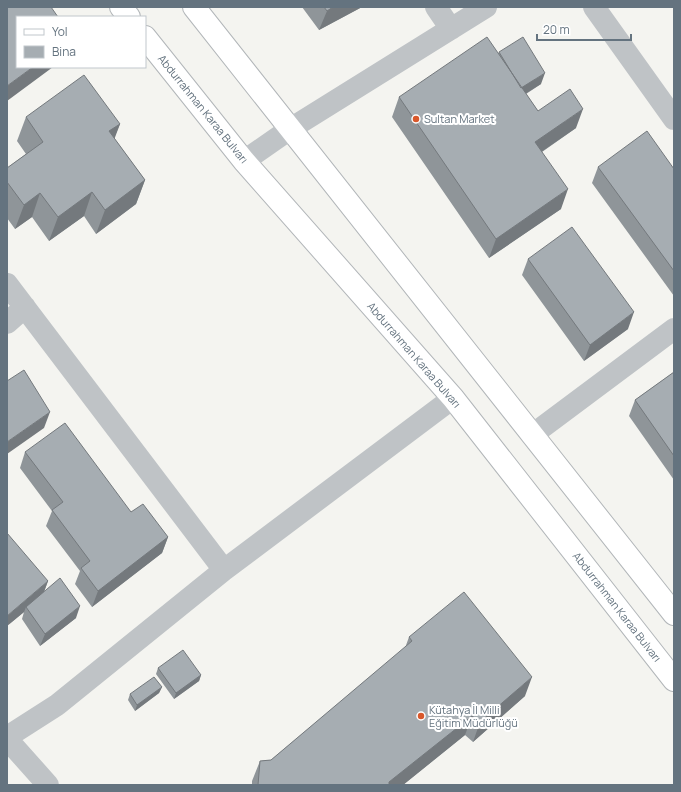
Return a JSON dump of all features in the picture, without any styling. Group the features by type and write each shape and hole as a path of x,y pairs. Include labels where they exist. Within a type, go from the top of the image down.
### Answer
{"main road":[{"path":"121,7 128,16"},
{"path":"194,7 674,614"},
{"name":"Abdurrahman Karaa Bulvarı","path":"146,38 244,161 453,398 674,680"}],"street":[{"path":"436,7 451,29"},
{"path":"244,161 290,129 486,7"},
{"path":"594,7 674,119"},
{"path":"7,284 224,570"},
{"path":"7,323 24,307"},
{"path":"532,434 674,329"},
{"path":"48,785 7,738 57,705 224,570 453,398"}],"building":[{"path":"7,7 51,7 57,16 16,16 16,68 32,68 7,86"},
{"path":"324,7 333,7 327,11"},
{"path":"487,37 538,111 570,89 583,109 535,142 568,189 496,239 399,97"},
{"path":"523,37 545,73 521,88 499,52"},
{"path":"84,75 120,124 109,131 145,180 105,210 92,192 58,217 40,193 24,205 7,182 7,168 43,142 26,117"},
{"path":"647,131 674,169 674,271 598,167"},
{"path":"572,227 634,312 590,345 528,259"},
{"path":"24,370 50,412 7,442 7,381"},
{"path":"674,372 674,456 635,400"},
{"path":"65,423 131,512 143,504 168,537 98,591 81,568 90,561 52,510 63,502 25,452"},
{"path":"7,533 48,581 7,616"},
{"path":"60,578 80,606 45,634 26,607"},
{"name":"Kütahya İl Milli Eğitim Müdürlüğü","path":"464,592 532,677 480,722 472,716 389,782 389,785 258,785 260,761 271,760 412,641 409,637"},
{"path":"183,650 201,675 176,693 158,668"},
{"path":"154,677 162,687 137,705 130,694"}],"place":[{"name":"Sultan Market","path":"416,119"},
{"name":"Kütahya İl Milli Eğitim Müdürlüğü","path":"421,716"}]}
